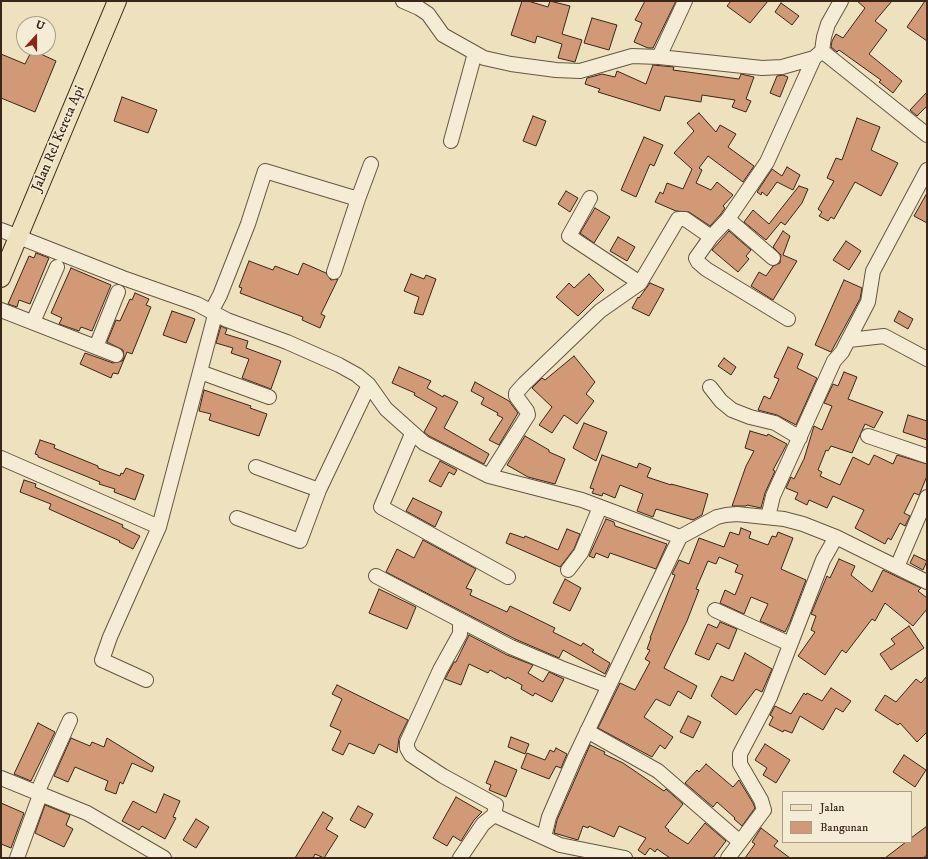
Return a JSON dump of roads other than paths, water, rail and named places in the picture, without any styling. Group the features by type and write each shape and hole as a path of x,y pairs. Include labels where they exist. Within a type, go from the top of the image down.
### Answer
{"main road":[{"name":"Jalan Rel Kereta Api","path":"1,278 9,233 117,1"}],"street":[{"path":"403,1 428,14 443,35 475,54 484,58 511,64 556,70 580,70 632,56 659,57 762,68 782,67 818,54"},
{"path":"659,57 685,1"},
{"path":"788,319 706,270 696,258 728,219 767,162 818,54 828,24 841,1"},
{"path":"451,141 475,54"},
{"path":"818,54 927,135"},
{"path":"334,272 371,164"},
{"path":"768,517 773,496 834,362 848,340 868,302 873,271 927,170"},
{"path":"146,680 102,660 110,637 159,528 200,372 213,313 248,224 265,171 358,199"},
{"path":"590,198 569,236 640,283"},
{"path":"490,476 528,415 527,411 517,400 516,393 600,311 640,283 678,219 685,219 712,237"},
{"path":"728,219 773,258"},
{"path":"9,233 123,278 197,304 213,313 287,342 339,365 357,375 368,385 386,409 412,434 424,443 445,455 490,476 582,500 680,538"},
{"path":"33,322 57,266"},
{"path":"96,347 118,292"},
{"path":"1,310 116,355"},
{"path":"848,340 884,336 927,359"},
{"path":"200,372 269,397"},
{"path":"237,518 300,541 318,490 368,385"},
{"path":"710,387 721,401 732,410 750,417 775,423 800,438"},
{"path":"412,434 381,507 508,577"},
{"path":"868,436 927,456"},
{"path":"1,458 159,528"},
{"path":"256,467 318,490"},
{"path":"898,567 927,497"},
{"path":"568,570 581,553 600,507"},
{"path":"544,838 549,817 587,731 680,538 717,517 736,514 768,517 803,524 836,537 927,582"},
{"path":"728,858 764,810 761,800 740,764 740,754 768,703 823,560 836,537"},
{"path":"376,576 512,647 608,686"},
{"path":"715,610 790,644"},
{"path":"460,621 460,634 440,670 408,742 407,748 411,755 443,776 496,805 494,815 483,824 460,858"},
{"path":"17,858 38,794 70,720"},
{"path":"587,731 658,771 740,842"},
{"path":"1,778 87,814 164,858"},
{"path":"494,815 544,838 572,848 625,858"}]}
